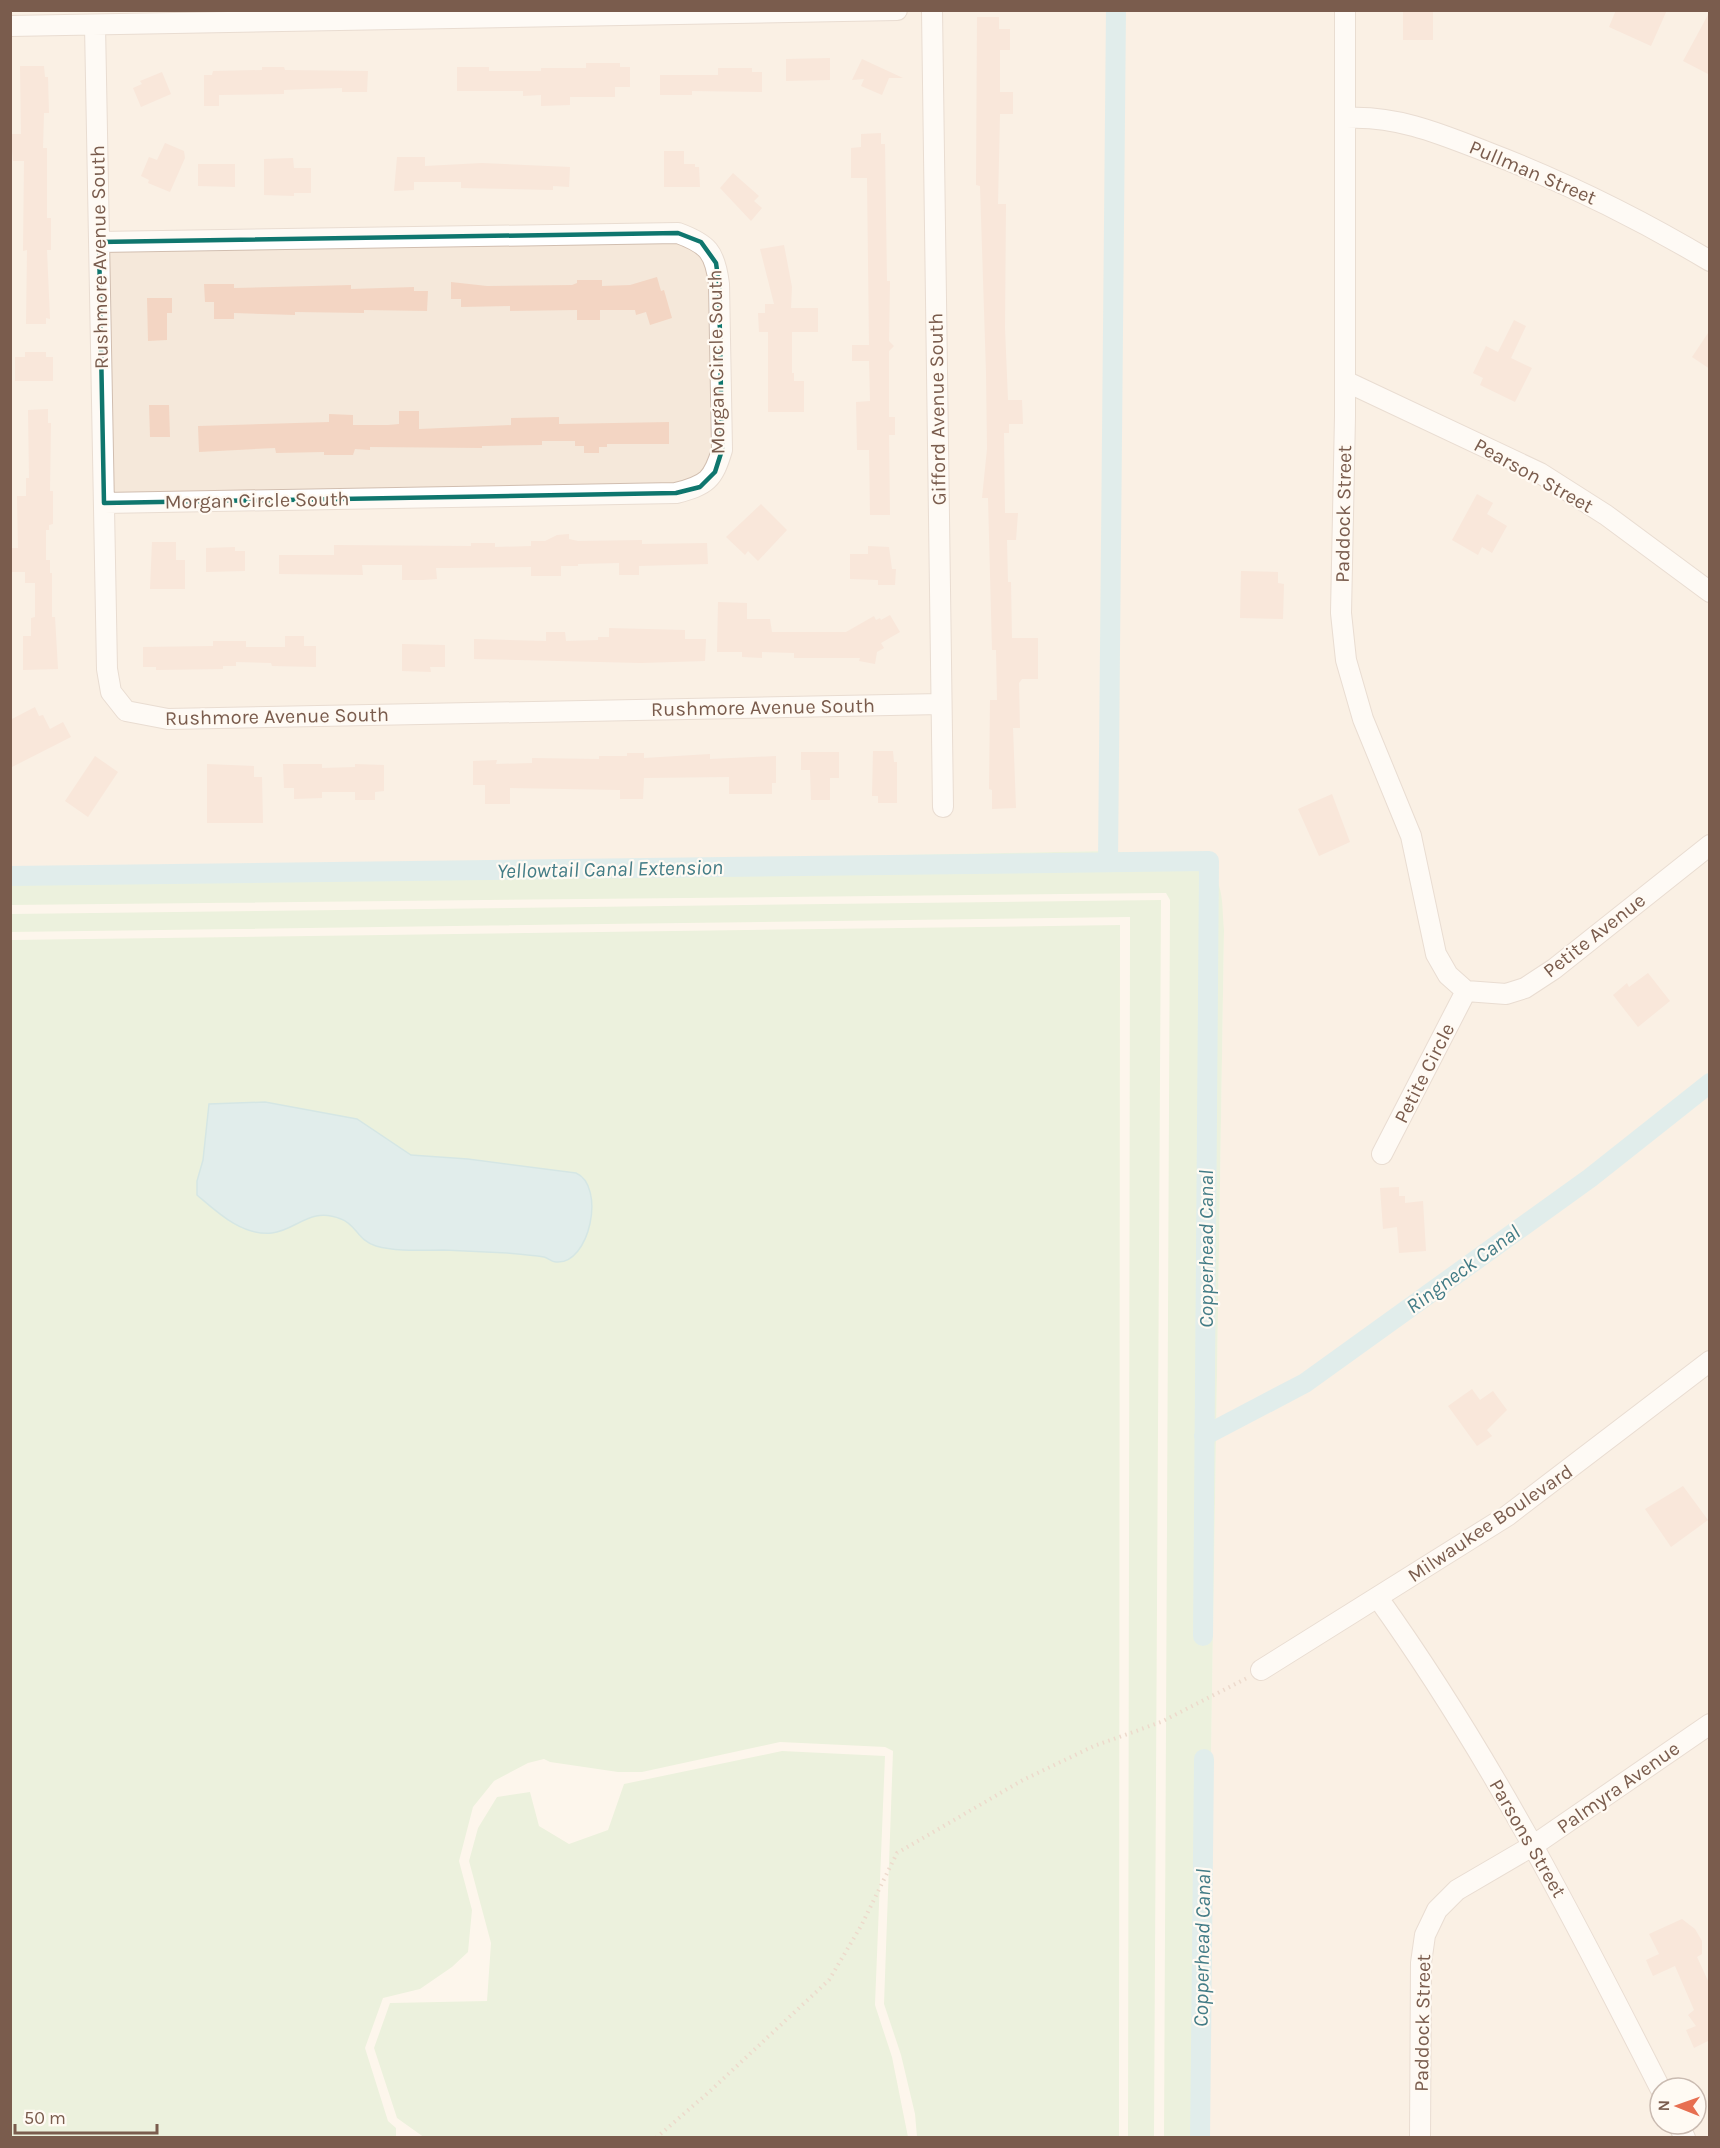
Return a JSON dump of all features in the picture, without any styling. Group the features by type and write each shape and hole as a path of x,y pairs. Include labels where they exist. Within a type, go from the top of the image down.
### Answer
{"street":[{"path":"10,26 897,10"},
{"name":"Gifford Avenue South","path":"932,10 943,807"},
{"name":"Paddock Street","path":"1345,10 1345,381 1341,613 1346,660 1363,719 1411,836 1436,954 1448,975 1466,991"},
{"name":"Rushmore Avenue South","path":"95,25 107,669 111,692 126,711 168,719 941,704"},
{"name":"Pullman Street","path":"1346,118 1372,116 1435,131 1539,171 1657,230 1710,261"},
{"name":"Morgan Circle South","path":"99,243 678,233 701,242 716,264 719,296 722,450 715,472 700,487 676,493 104,503"},
{"name":"Pearson Street","path":"1345,381 1540,473 1606,514 1710,592"},
{"name":"Petite Avenue","path":"1466,991 1506,994 1525,988 1554,969 1710,845"},
{"name":"Petite Circle","path":"1382,1154 1466,991"},
{"name":"Milwaukee Boulevard","path":"1261,1670 1507,1516 1710,1361"},
{"name":"Parsons Street","path":"1378,1598 1409,1642 1534,1845 1654,2076"},
{"name":"Palmyra Avenue","path":"1437,1910 1457,1890 1534,1845 1710,1724"},
{"name":"Paddock Street","path":"1420,2138 1421,1963 1425,1935 1437,1910"}],"path":[{"path":"656,2138 829,1980 861,1926 897,1853 1023,1779 1094,1746 1161,1722 1261,1670"}],"highlighted area":[{"path":"678,233 701,242 716,263 719,284 722,450 715,472 700,487 676,493 104,503 99,242"}],"shaded area":[{"path":"10,11 1709,11 1709,2137 1205,2137 1224,930 1106,851 11,872"}],"green space":[{"path":"1106,851 1193,857 1204,865 1217,880 1223,907 1205,2137 1164,2137 1170,900 1166,893 11,905 11,872"},
{"path":"1161,900 1154,2137 1128,2138 1130,917 11,932 10,914"},
{"path":"1120,925 1119,2137 917,2137 915,2114 901,2055 884,2004 893,1751 885,1747 780,1742 642,1772 618,1772 550,1762 544,1759 528,1763 494,1781 473,1807 459,1861 472,1910 468,1952 452,1967 420,1989 383,1998 365,2048 388,2121 396,2128 396,2137 11,2137 11,940"},
{"path":"782,1751 885,1756 875,2005 892,2057 908,2137 425,2138 397,2118 374,2048 390,2003 487,2001 491,1943 469,1861 478,1828 497,1797 530,1792 539,1826 569,1844 608,1830 624,1784"}],"water":[{"path":"265,1102 357,1119 411,1155 468,1159 576,1173 585,1181 590,1193 592,1208 585,1239 578,1251 568,1260 556,1262 544,1257 507,1253 384,1248 370,1244 346,1221 321,1215 272,1233 261,1233 241,1227 222,1216 197,1195 197,1181 203,1160 209,1104"}],"building":[{"path":"1403,10 1433,10 1433,40 1403,40"},
{"path":"1616,10 1667,10 1651,46 1609,27"},
{"path":"1710,11 1710,75 1683,61"},
{"path":"977,17 999,17 999,29 1010,29 1010,50 1000,50 1000,92 1013,92 1013,114 1000,114 998,204 1006,204 1005,328 1008,400 1022,400 1023,424 1009,424 1009,433 1004,433 1005,513 1018,513 1016,540 1007,540 1008,582 1011,582 1012,638 1038,638 1038,679 1022,679 1019,683 1020,728 1013,728 1016,808 992,809 992,790 989,789 990,700 997,700 996,650 992,650 988,498 982,498 987,449 980,186 976,185"},
{"path":"830,58 830,80 786,81 786,59"},
{"path":"862,59 903,78 889,78 882,95 861,86 864,79 852,80"},
{"path":"586,63 620,63 620,67 630,67 630,87 615,87 615,97 570,97 570,105 541,106 541,95 523,96 523,91 457,91 457,67 489,67 489,71 541,71 541,68 586,68"},
{"path":"20,66 44,66 45,77 48,77 49,113 44,113 43,148 47,148 47,218 51,218 51,250 47,250 50,319 46,318 46,324 26,324 27,250 23,251 24,161 13,161 12,149 12,134 21,134"},
{"path":"262,67 284,67 285,70 368,71 367,92 342,92 342,88 284,90 284,94 219,95 219,106 204,106 204,75 212,75 213,71 262,70"},
{"path":"718,68 752,68 752,72 762,72 762,92 692,91 692,95 660,95 660,75 718,75"},
{"path":"162,72 171,94 141,107 133,88 142,84 140,81"},
{"path":"881,133 881,144 885,144 887,281 890,281 889,341 894,346 889,351 889,417 895,417 895,435 889,435 890,515 870,515 869,450 857,450 856,402 870,401 869,361 852,361 852,345 869,345 867,178 851,178 851,148 861,147 861,134"},
{"path":"165,143 184,151 185,158 170,192 148,183 149,180 141,176 149,157 157,160"},
{"path":"664,151 684,151 684,164 695,164 695,167 699,167 700,187 664,187"},
{"path":"397,157 425,157 425,166 482,163 570,167 569,187 553,186 553,190 461,188 461,182 414,182 414,190 394,191"},
{"path":"293,158 294,168 311,168 311,193 294,193 294,196 264,195 264,159"},
{"path":"198,164 235,164 235,187 198,186"},
{"path":"733,173 759,196 754,201 762,208 751,221 720,188"},
{"path":"784,245 792,287 791,308 818,308 818,332 792,332 792,373 794,373 794,381 804,381 804,412 768,412 768,332 759,332 758,313 765,313 765,304 774,304 760,249"},
{"path":"657,277 661,291 664,290 672,318 650,325 646,312 636,315 635,310 600,310 600,320 577,320 577,310 510,311 510,306 461,307 461,299 451,299 451,282 487,286 572,285 577,283 577,280 602,280 602,286 630,285"},
{"path":"204,284 234,284 234,288 351,285 351,289 414,287 414,291 428,291 427,311 295,312 295,315 234,313 234,319 214,319 214,302 205,302"},
{"path":"147,298 172,298 172,313 167,313 167,340 148,341"},
{"path":"1514,320 1526,326 1511,358 1532,368 1515,402 1480,385 1483,378 1473,373 1486,346 1498,352"},
{"path":"1710,330 1710,369 1692,357"},
{"path":"25,352 46,352 46,357 53,357 53,381 15,381 15,357 25,357"},
{"path":"149,405 169,405 170,437 150,437"},
{"path":"48,409 48,423 51,423 50,491 53,491 53,524 49,525 49,530 46,530 46,560 50,560 50,573 52,573 52,617 55,617 58,669 23,670 23,636 31,636 31,618 35,617 35,583 25,583 25,572 10,572 10,548 18,548 17,496 26,496 26,478 29,478 28,410"},
{"path":"399,411 419,411 419,429 511,425 511,418 559,417 559,424 669,422 669,444 607,444 607,447 599,447 599,453 584,453 584,446 575,446 575,441 542,441 542,445 482,446 482,448 370,447 370,450 355,449 353,455 324,455 324,452 276,453 275,448 199,452 198,426 329,422 329,414 353,415 353,425 388,425 399,424"},
{"path":"1477,494 1493,503 1487,514 1507,526 1492,553 1482,547 1478,555 1452,540"},
{"path":"761,504 787,530 758,561 748,551 745,555 726,537"},
{"path":"569,534 569,539 578,541 642,540 642,544 707,543 708,564 639,566 639,575 619,575 619,563 561,566 561,576 531,576 531,567 436,568 437,579 402,580 402,565 362,565 363,575 279,574 279,555 334,555 334,545 471,546 471,543 495,543 495,547 531,546 531,541 545,541 557,535"},
{"path":"152,542 176,542 176,560 185,560 185,589 150,589"},
{"path":"868,546 889,547 892,569 896,569 895,585 878,585 878,580 850,579 850,554 868,554"},
{"path":"235,547 235,551 245,551 245,571 206,572 206,548"},
{"path":"1241,571 1278,572 1278,583 1284,584 1283,619 1240,618"},
{"path":"718,602 747,603 747,619 770,619 772,632 846,632 874,616 876,620 880,618 881,620 890,615 900,632 881,643 884,648 877,652 875,664 859,661 860,658 794,658 794,653 762,652 762,658 742,657 742,652 717,652"},
{"path":"609,628 685,630 685,639 706,639 705,661 641,663 474,659 474,639 546,641 546,632 565,632 566,641 598,640 598,637 609,637"},
{"path":"285,636 304,636 304,646 316,646 316,667 236,662 236,666 223,666 223,669 156,670 156,667 143,667 143,647 213,646 213,641 246,641 246,647 285,647"},
{"path":"402,644 445,645 445,667 430,667 431,672 402,671"},
{"path":"35,707 39,716 43,715 50,729 63,722 71,737 10,768 10,720"},
{"path":"873,751 893,751 894,762 897,762 897,803 878,803 878,796 872,796"},
{"path":"801,752 839,752 839,778 830,778 830,800 811,800 810,770 801,770"},
{"path":"627,753 644,753 644,758 710,754 710,759 776,756 776,783 772,783 772,794 729,794 729,777 644,778 643,799 620,799 620,790 510,788 510,804 485,804 485,785 473,785 473,761 497,760 496,764 532,763 532,758 599,759 599,756 627,756"},
{"path":"95,756 118,772 88,817 65,801"},
{"path":"207,764 254,766 254,777 262,777 263,823 207,823"},
{"path":"283,764 322,764 322,768 355,767 355,764 384,765 384,791 375,792 375,800 355,800 355,792 322,792 322,798 294,799 294,788 284,788"},
{"path":"1332,794 1350,842 1319,856 1298,809"},
{"path":"1648,973 1670,1001 1638,1027 1613,995 1627,983 1629,987"},
{"path":"1399,1187 1399,1196 1405,1196 1405,1203 1423,1201 1426,1251 1399,1253 1397,1227 1383,1229 1380,1188"},
{"path":"1472,1389 1480,1400 1493,1391 1507,1410 1487,1430 1492,1436 1477,1446 1448,1406"},
{"path":"1683,1486 1708,1520 1671,1547 1645,1509"},
{"path":"1682,1919 1695,1929 1702,1941 1702,1954 1697,1957 1710,1985 1710,2044 1708,2041 1694,2048 1686,2030 1696,2026 1688,2015 1694,2010 1675,1966 1653,1976 1646,1960 1659,1954 1649,1934"}],"waterway":[{"path":"1108,862 1116,10"},
{"name":"Yellowtail Canal Extension","path":"10,876 1209,861 1203,1636"},
{"name":"Ringneck Canal","path":"1204,1436 1305,1383 1590,1178 1710,1083"},
{"name":"Copperhead Canal","path":"1200,2138 1204,1759"}]}
